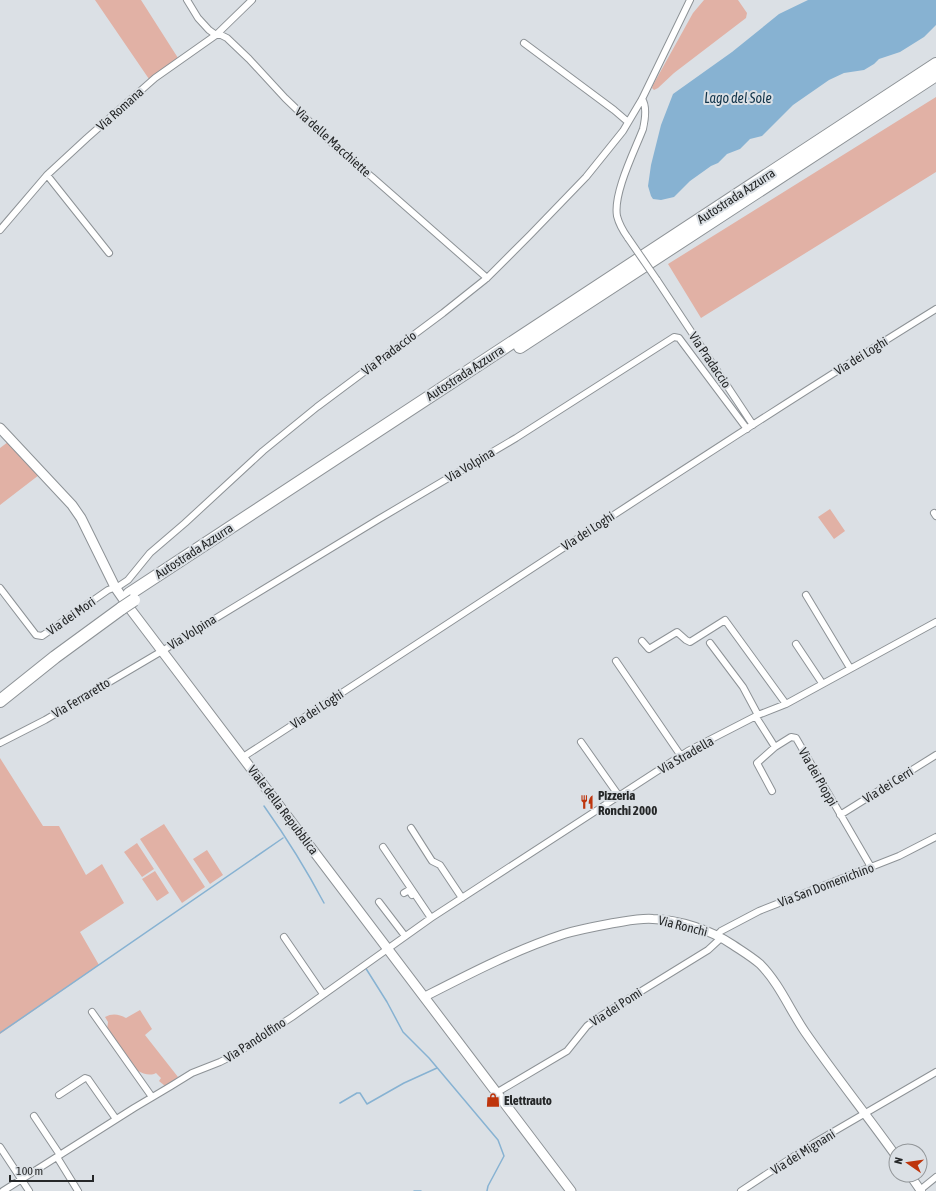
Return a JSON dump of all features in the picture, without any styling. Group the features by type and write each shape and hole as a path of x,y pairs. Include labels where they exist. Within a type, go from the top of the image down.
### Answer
{"highway":[{"name":"Autostrada Azzurra","path":"0,691 50,650 936,64"},
{"name":"Autostrada Azzurra","path":"132,597 936,75"},
{"name":"Autostrada Azzurra","path":"0,701 120,605"}],"main road":[{"name":"Viale della Repubblica","path":"0,428 72,505 81,518 115,587 571,1191"}],"street":[{"name":"Via delle Macchiette","path":"187,0 198,18 209,30 216,35 221,35 227,38 249,59 285,98 339,150 487,278"},
{"name":"Via Romana","path":"0,230 47,175 136,93 216,35 252,0"},
{"name":"Via Pradaccio","path":"115,587 128,580 150,553 263,451 323,403 487,278 586,177 623,130 642,99 690,0"},
{"path":"524,43 628,122"},
{"name":"Via Pradaccio","path":"642,99 644,102 645,122 622,181 617,203 617,215 622,229 753,425"},
{"path":"47,175 109,253"},
{"name":"Via dei Loghi","path":"243,757 372,674 637,499 936,309"},
{"name":"Via Volpina","path":"162,651 358,531 516,438 674,337 679,338 747,429"},
{"name":"Via dei Mori","path":"0,588 39,637 108,590 115,587"},
{"path":"806,596 850,668"},
{"path":"642,641 649,649 676,632 690,642 725,620 786,704"},
{"name":"Via Stradella","path":"387,948 430,918 681,756 757,716 786,704 936,622"},
{"path":"710,643 743,687 757,716 775,747 757,763 772,791"},
{"path":"796,644 822,683"},
{"name":"Via Ferraretto","path":"0,743 45,720 162,651"},
{"path":"616,661 681,756"},
{"name":"Via dei Pioppi","path":"775,747 791,737 796,738 871,867"},
{"path":"581,742 619,796"},
{"name":"Via dei Cerri","path":"840,815 936,756"},
{"path":"412,828 432,861 440,865 462,898"},
{"name":"Via San Domenichino","path":"719,937 721,931 759,911 871,867 914,849 936,837"},
{"path":"383,847 430,918"},
{"path":"404,893 409,890 430,918"},
{"path":"379,902 405,936"},
{"name":"Via Ronchi","path":"424,997 479,969 565,934 640,919 654,919 698,928 719,937 758,962 769,974 802,1027 834,1073 888,1145"},
{"path":"284,937 323,994"},
{"name":"Via dei Pomi","path":"496,1093 567,1051 587,1026 596,1019 708,950 719,937"},
{"name":"Via Pandolfino","path":"3,1191 116,1119 192,1073 234,1055 387,948"},
{"path":"92,1012 152,1097"},
{"name":"Via dei Mignani","path":"741,1191 814,1143 936,1072"},
{"path":"59,1095 86,1078 116,1119"},
{"path":"34,1116 78,1191"},
{"path":"0,1147 29,1191"},
{"path":"920,1190 936,1177"},
{"path":"751,1185 755,1191"}],"shaded area":[{"path":"95,0 141,0 178,58 149,79"},
{"path":"704,0 738,0 747,13 746,18 654,90 652,88 653,85 693,13"},
{"path":"936,97 936,172 701,318 668,264"},
{"path":"8,442 39,475 0,505 0,448"},
{"path":"830,509 845,531 834,539 818,517"},
{"path":"0,758 43,826 59,826 86,875 102,864 124,903 80,932 99,965 0,1034"},
{"path":"164,824 205,887 182,903 140,839"},
{"path":"137,843 154,869 142,877 124,852"},
{"path":"207,850 223,875 210,884 193,859"},
{"path":"155,871 169,893 157,901 142,879"},
{"path":"140,1010 152,1029 145,1035 178,1077 165,1086 159,1081 161,1078 156,1073 147,1074 138,1071 107,1030 108,1022 105,1017 116,1014 126,1018"}],"water":[{"name":"Lago del Sole","path":"808,0 936,0 936,25 924,37 900,52 879,59 864,70 844,73 829,80 793,105 762,136 750,139 740,149 727,154 718,163 711,166 690,181 674,197 661,200 653,199 648,186 651,165 661,125 673,94 732,52 779,14"}],"waterway":[{"path":"264,806 296,853 324,903"},
{"path":"0,1033 283,838"},
{"path":"365,967 387,1002 403,1032 429,1058 498,1140 504,1156 488,1186 487,1191"},
{"path":"340,1103 357,1093 360,1093 367,1104 404,1083 437,1068"},
{"path":"414,1191 421,1191"}],"place":[{"name":"Pizzeria Ronchi 2000","path":"587,802"},
{"name":"Elettrauto","path":"493,1100"}]}
